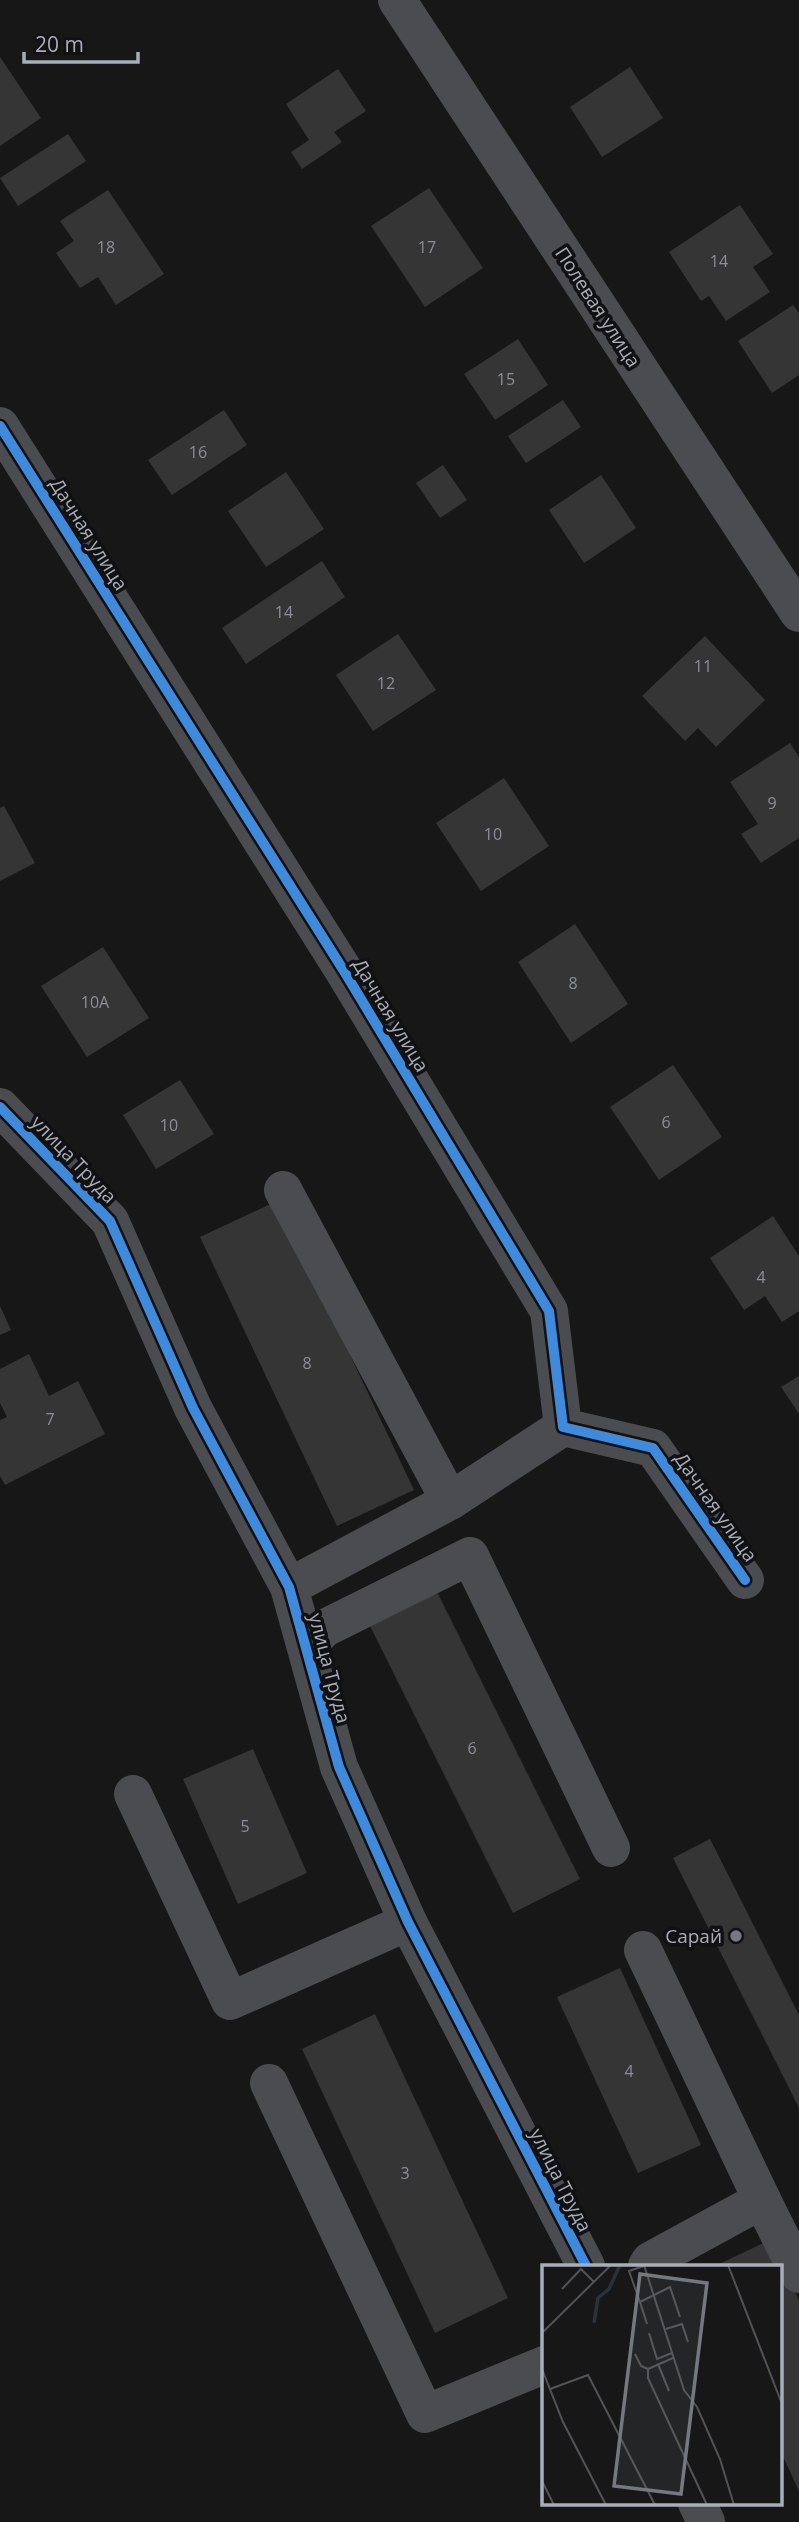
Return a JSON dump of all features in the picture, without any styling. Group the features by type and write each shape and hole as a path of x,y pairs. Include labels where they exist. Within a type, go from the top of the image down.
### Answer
{"street":[{"name":"Полевая улица","path":"397,0 799,613"},
{"name":"Дачная улица","path":"0,426 344,971 549,1311 563,1427 653,1448 745,1580"},
{"name":"улица Труда","path":"0,1107 110,1222 193,1408 289,1587 339,1767 408,1922 585,2265"},
{"path":"283,1190 450,1501"},
{"path":"289,1587 450,1501 563,1427"},
{"path":"306,1646 325,1628 470,1556 611,1848"},
{"path":"133,1794 230,2001 408,1922"},
{"path":"643,1950 799,2274"},
{"path":"269,2083 425,2414 542,2366"},
{"path":"648,2265 650,2261 762,2200"},
{"path":"697,2504 706,2522"}],"building":[{"path":"0,57 41,118 0,146"},
{"path":"630,67 663,118 602,157 570,107"},
{"path":"338,69 366,111 334,132 342,142 302,169 291,152 309,140 286,104"},
{"path":"68,134 86,161 18,206 0,178"},
{"path":"429,188 483,268 425,307 371,226"},
{"path":"108,190 164,274 116,305 98,277 80,288 56,253 74,241 60,221"},
{"path":"740,205 773,254 753,267 770,292 726,321 709,296 701,301 669,252"},
{"path":"793,305 799,313 799,375 772,393 738,341"},
{"path":"518,339 548,385 495,420 464,374"},
{"path":"563,400 581,427 526,463 508,436"},
{"path":"224,410 247,445 172,495 148,460"},
{"path":"443,465 467,500 440,518 416,483"},
{"path":"286,472 324,529 266,567 228,511"},
{"path":"601,475 636,528 584,563 549,510"},
{"path":"322,561 345,597 246,664 222,628"},
{"path":"398,634 436,690 373,731 336,675"},
{"path":"705,636 765,700 716,747 698,728 685,741 642,696"},
{"path":"790,743 799,757 799,838 761,863 741,834 758,824 730,782"},
{"path":"504,778 549,846 481,891 436,823"},
{"path":"4,806 35,863 0,881 0,808"},
{"path":"575,924 628,1004 571,1043 518,962"},
{"path":"103,947 149,1018 87,1057 41,986"},
{"path":"673,1065 722,1137 659,1180 610,1107"},
{"path":"180,1080 214,1134 156,1169 123,1115"},
{"path":"277,1201 414,1490 337,1526 200,1237"},
{"path":"773,1216 799,1256 799,1311 782,1322 765,1296 744,1310 710,1258"},
{"path":"0,1306 11,1330 0,1335"},
{"path":"29,1354 49,1396 78,1381 105,1434 5,1485 0,1476 0,1420 7,1417 0,1403 0,1369"},
{"path":"799,1376 799,1414 781,1387"},
{"path":"432,1582 580,1879 513,1913 365,1616"},
{"path":"253,1749 307,1873 238,1904 183,1779"},
{"name":"Сарай","path":"710,1839 799,2015 799,2108 673,1858"},
{"path":"620,1968 701,2145 638,2173 557,1997"},
{"path":"375,2014 508,2298 435,2333 302,2049"},
{"path":"770,2240 799,2300 799,2491 782,2454 782,2265 717,2265"}],"cycle path":[{"path":"0,426 344,971 549,1311 563,1427 653,1448 745,1580"},
{"path":"0,1107 110,1221 193,1408 289,1587 339,1767 408,1922 585,2265"}],"place":[{"name":"Сарай","path":"736,1936"}]}
